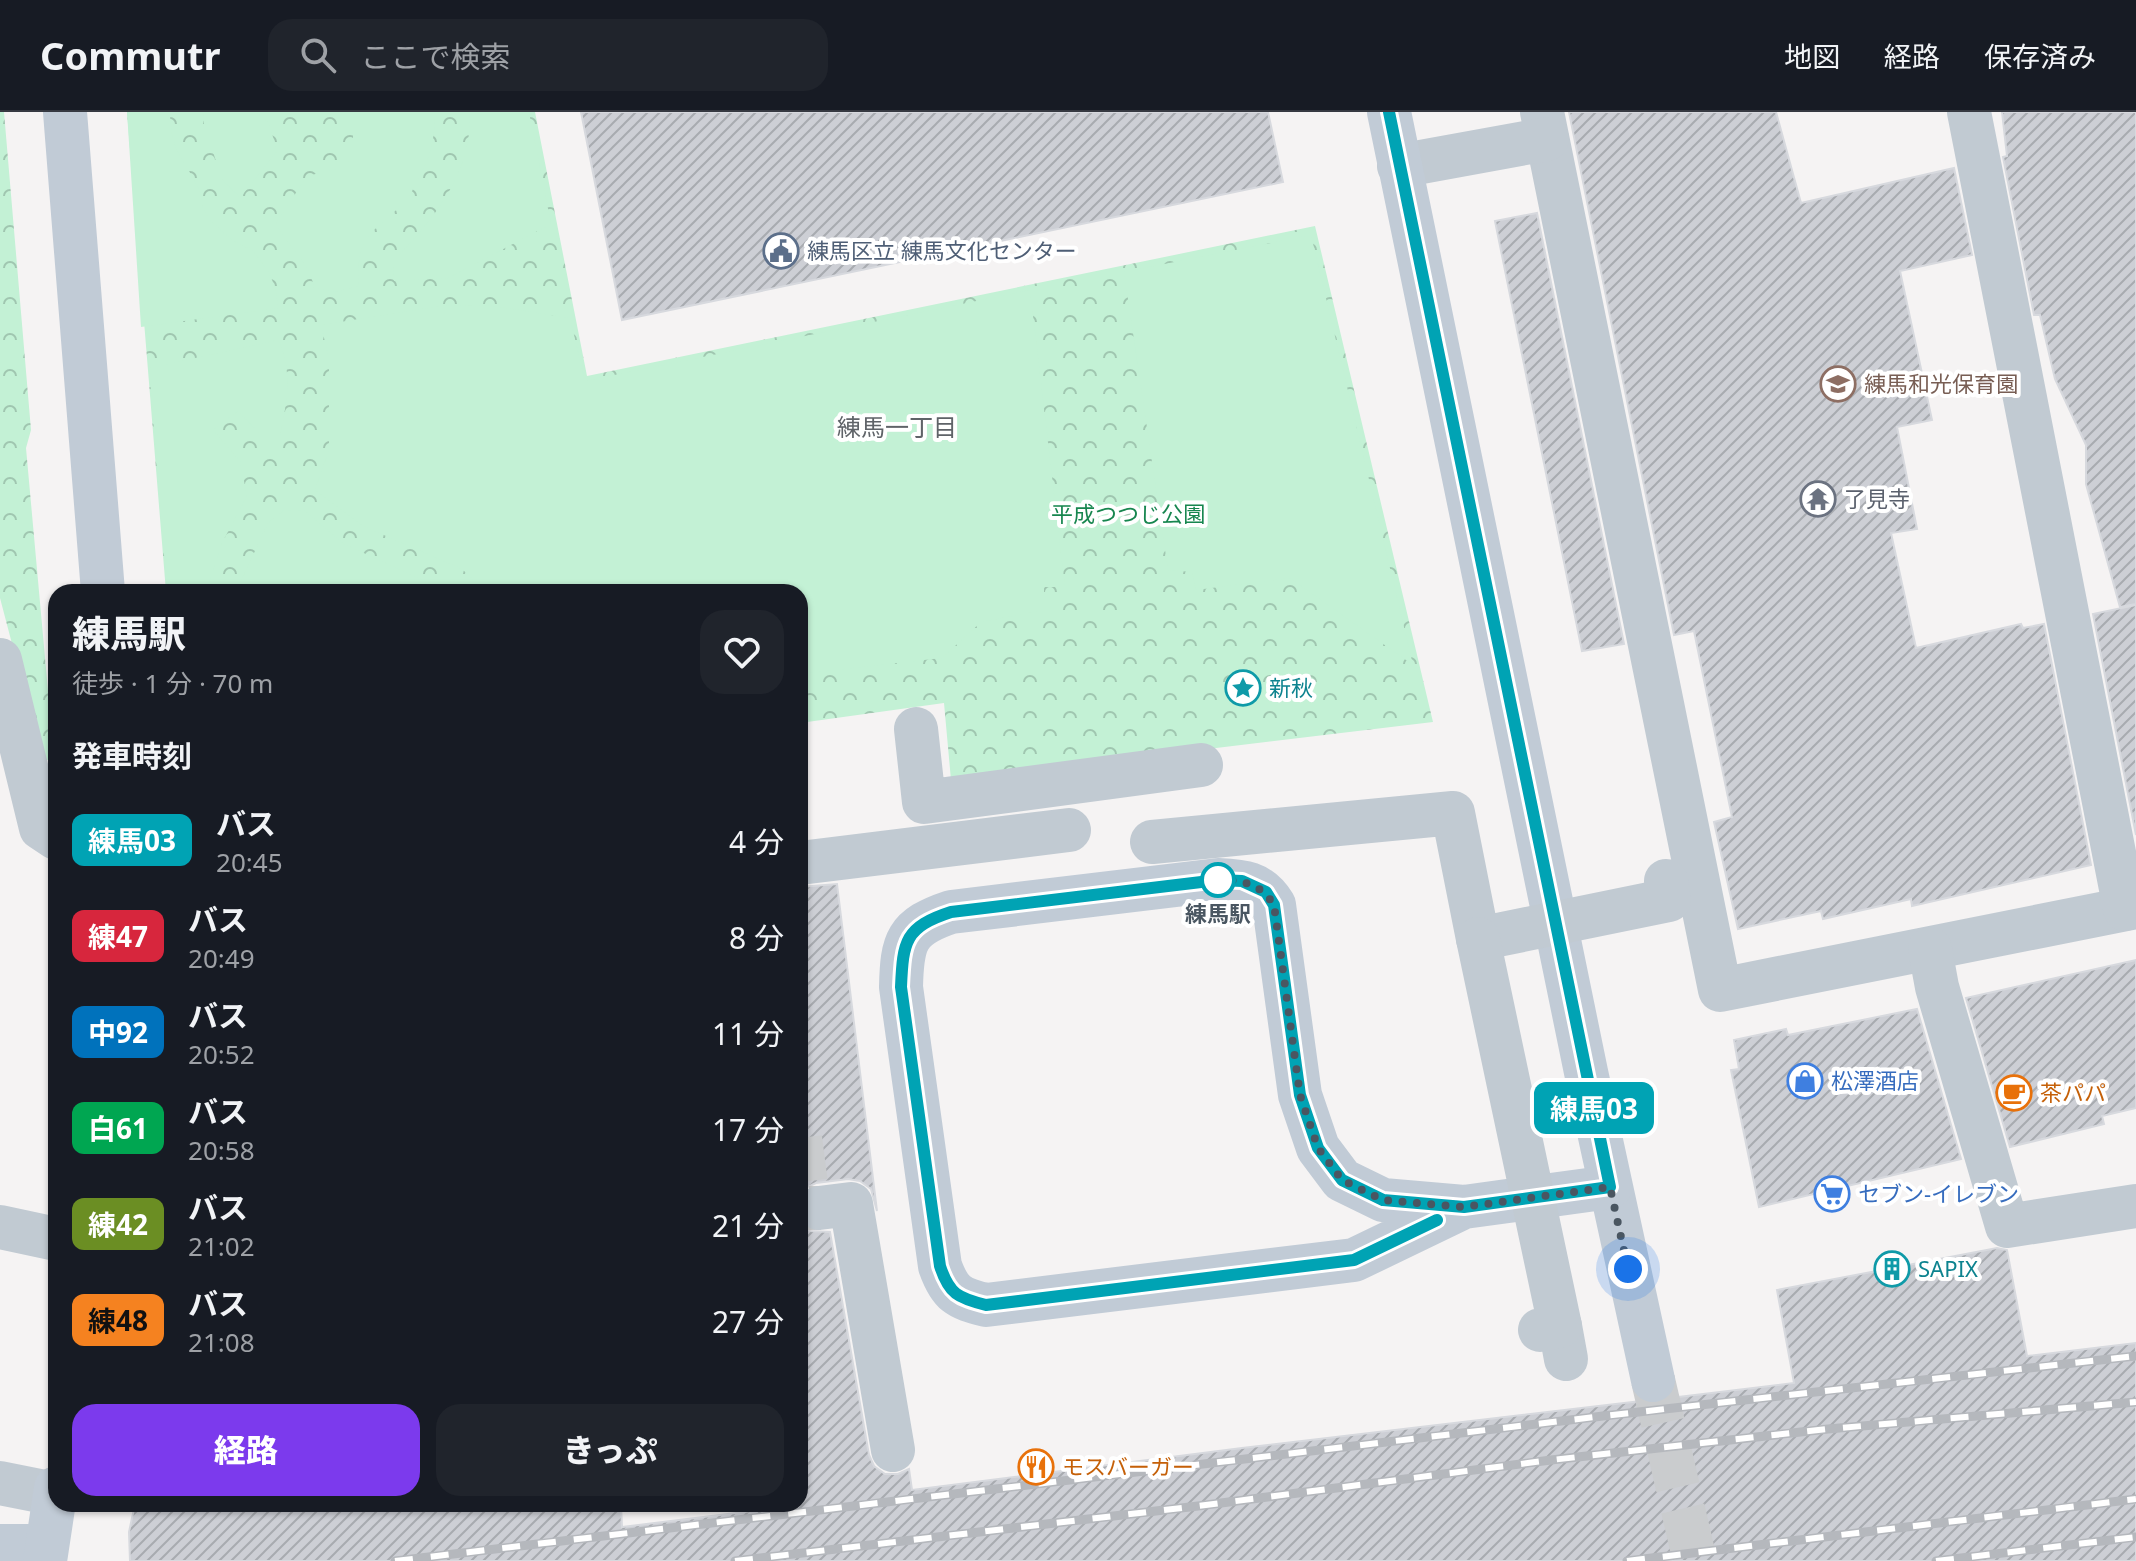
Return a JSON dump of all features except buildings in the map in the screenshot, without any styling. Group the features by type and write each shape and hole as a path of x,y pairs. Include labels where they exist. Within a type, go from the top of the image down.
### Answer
{"street":[{"path":"65,112 102,584"},
{"path":"1389,112 1610,1187 1653,1380"},
{"path":"1399,166 1544,125 1720,990 2131,908 1969,112"},
{"path":"0,660 41,828 48,833"},
{"path":"916,729 924,802 1201,765"},
{"path":"808,837 1009,814 1006,792"},
{"path":"1152,842 1453,813 1555,1338"},
{"path":"808,862 1069,830"},
{"path":"1464,1207 1354,1260 986,1305 963,1299 947,1286 940,1266 901,987 902,954 912,933 927,920 951,912 1174,884 1242,881 1266,892 1274,905 1300,1095 1318,1148 1342,1180 1383,1200 1464,1207 1610,1187"},
{"path":"1478,939 1669,900 1666,881"},
{"path":"1930,949 1937,987 2007,1226 2136,1206"},
{"path":"819,1208 851,1204 894,1450"},
{"path":"0,1227 48,1237"},
{"path":"0,1483 48,1490"},
{"path":"0,1546 45,1554 52,1512"}],"green space":[{"path":"0,112 4,112 31,430 26,448 48,691 48,760 43,762 0,598"},
{"name":"平成つつじ公園","path":"127,112 535,112 587,376 1315,226 1433,722 951,780 944,703 808,722 808,584 165,584"},
{"path":"127,112 170,112 176,147 201,194 203,208 217,227 231,239 250,248 262,262 273,282 278,308 141,327"},
{"path":"203,112 256,112 269,123 277,151 240,198 222,179 204,125"},
{"path":"353,112 435,112 434,132 428,157 410,196 364,243 360,254 359,286 334,292 314,288 308,270 276,223 307,176 341,168 353,157"},
{"path":"469,112 529,112 551,224 448,278 394,281 393,261 422,230 458,175 469,133"},
{"path":"1311,235 1413,665 1290,578 1196,590 1192,572 1168,570 1124,272"},
{"path":"1030,290 1065,587 1044,587 1044,610 981,622 942,658 808,673 808,584 478,584 462,569 363,526 315,490 329,450 329,359 321,325 447,305 493,306 570,318 585,381"},
{"path":"278,340 283,351 287,374 280,435 261,435 238,411 213,430 240,461 247,496 222,543 209,584 166,584 149,368"},
{"path":"284,510 305,511 344,544 432,584 240,584 268,523"}],"tunnel":[{"path":"808,1200 809,1208 819,1208"},
{"path":"1653,1380 1695,1561"}],"railway":[{"path":"808,1511 2136,1356"},
{"path":"735,1561 1551,1460 1828,1429 2136,1402"},
{"path":"1627,1561 2136,1499"},
{"path":"395,1561 803,1512"},
{"path":"1936,1561 2136,1537"}],"bus line":[{"name":"練馬03","path":"1389,112 1610,1187 1464,1207 1383,1200 1342,1180 1318,1148 1300,1095 1274,905 1266,892 1242,881 1189,883 951,912 927,920 912,933 902,954 901,987 940,1266 947,1286 963,1299 986,1305 1354,1260 1437,1220"}],"place":[{"name":"練馬区立 練馬文化センター","path":"781,251"},
{"name":"練馬和光保育園","path":"1838,384"},
{"name":"了見寺","path":"1818,499"},
{"name":"新秋","path":"1243,688"},
{"name":"練馬駅","path":"1218,880"},
{"name":"松澤酒店","path":"1805,1081"},
{"name":"茶パパ","path":"2014,1093"},
{"name":"セブン-イレブン","path":"1832,1194"},
{"name":"SAPIX","path":"1892,1269"},
{"name":"モスバーガー","path":"1036,1467"}],"district":[{"name":"練馬一丁目","path":"897,428"}],"route":[{"path":"1218,880 1242,881 1266,892 1274,905 1300,1095 1318,1148 1342,1180 1383,1200 1464,1207 1610,1187 1628,1269"}]}
